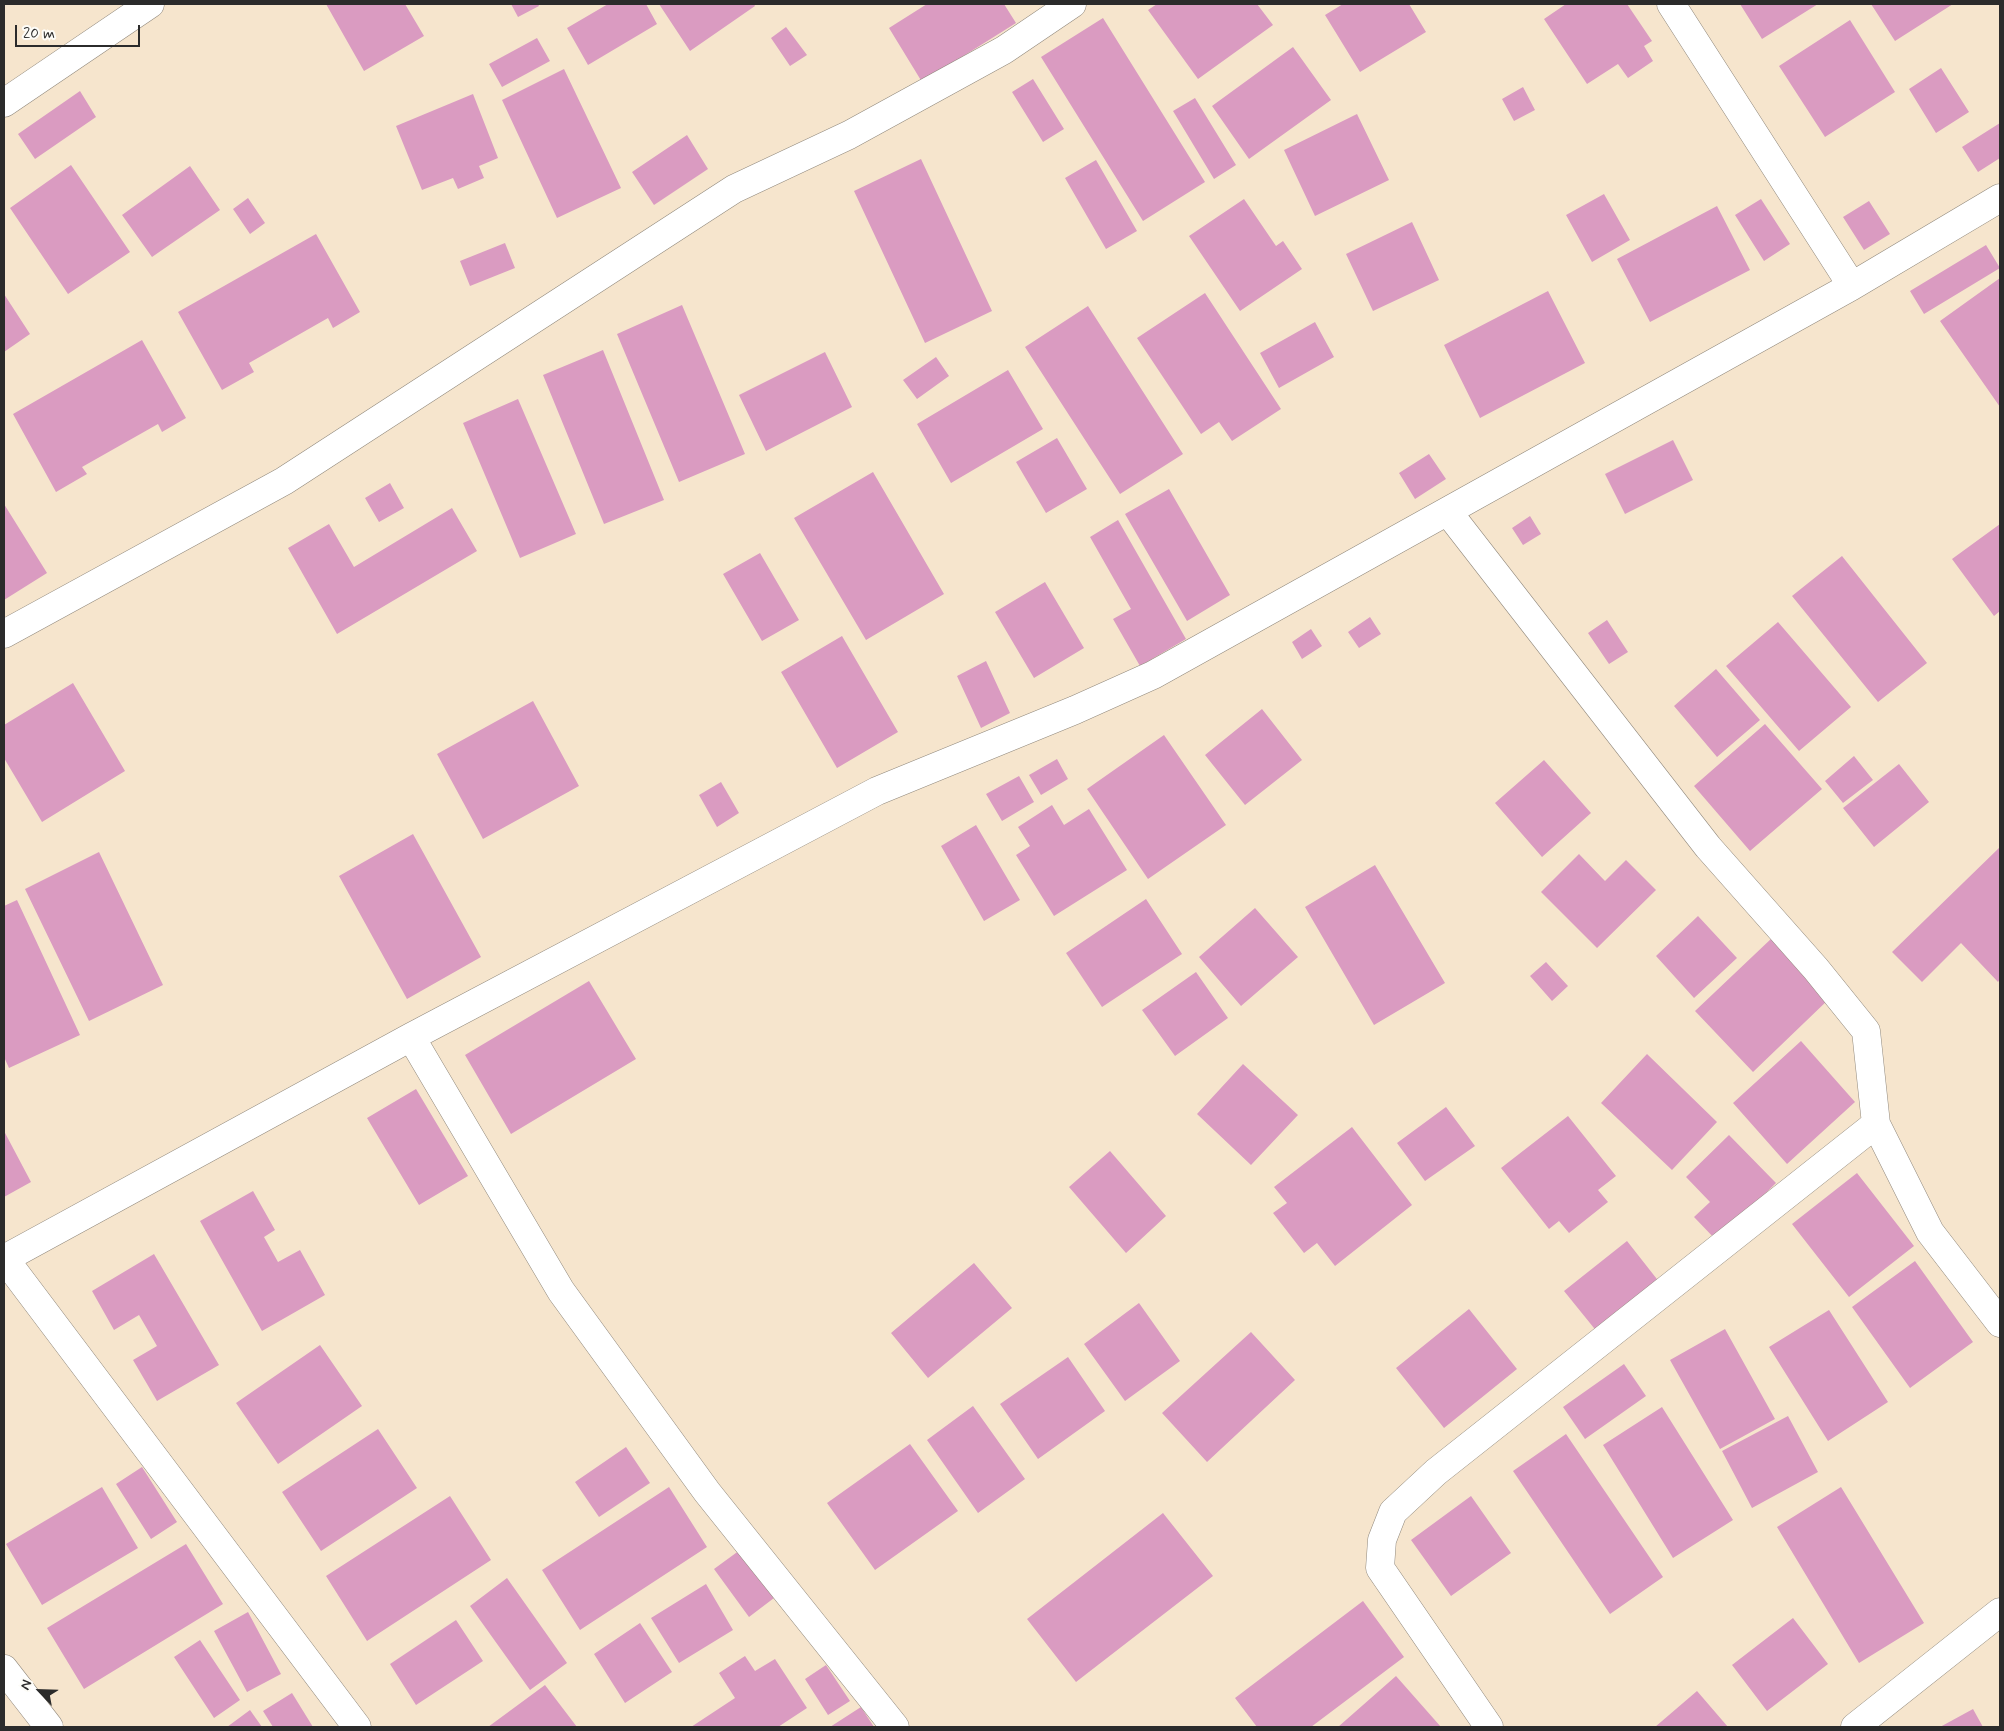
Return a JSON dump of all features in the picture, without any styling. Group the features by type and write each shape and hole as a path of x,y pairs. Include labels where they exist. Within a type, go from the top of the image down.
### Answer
{"street":[{"path":"4,103 150,4"},
{"path":"4,634 284,481 734,189 848,135 1004,50 1072,4"},
{"path":"1671,4 1852,286"},
{"path":"357,1727 4,1258 411,1037 877,791 1075,710 1153,675 1852,286 2000,198"},
{"path":"1448,512 1708,847 1816,969 1866,1031 1876,1124 1930,1232 2000,1323"},
{"path":"411,1037 561,1291 707,1492 895,1727"},
{"path":"1489,1727 1380,1568 1382,1540 1393,1512 1436,1472 1876,1124"},
{"path":"1855,1727 2000,1612"},
{"path":"4,1669 49,1727"}],"building":[{"path":"326,4 405,4 424,36 364,71"},
{"path":"511,4 538,4 539,6 518,17"},
{"path":"608,4 646,4 657,24 588,65 567,28"},
{"path":"659,4 754,4 755,6 690,51"},
{"path":"927,4 1004,4 1016,23 922,82 889,28"},
{"path":"1157,4 1257,4 1273,25 1198,79 1148,10"},
{"path":"1343,4 1409,4 1426,32 1360,72 1325,15"},
{"path":"1566,4 1627,4 1652,41 1644,46 1653,61 1628,78 1618,64 1587,84 1544,19"},
{"path":"1740,4 1818,4 1762,39"},
{"path":"1871,4 1953,4 1895,41"},
{"path":"1103,18 1205,182 1143,221 1041,57"},
{"path":"1850,20 1895,92 1825,137 1779,66"},
{"path":"786,27 807,55 790,66 771,38"},
{"path":"537,38 550,61 502,87 489,64"},
{"path":"1293,47 1331,100 1249,159 1212,106"},
{"path":"1941,68 1969,112 1936,133 1909,89"},
{"path":"564,69 621,188 557,218 502,100"},
{"path":"1033,79 1064,129 1043,142 1012,92"},
{"path":"1523,87 1535,110 1514,121 1502,99"},
{"path":"80,91 96,117 35,159 18,134"},
{"path":"473,94 498,158 479,166 484,178 458,189 453,178 422,190 396,126"},
{"path":"1195,98 1236,165 1214,179 1173,111"},
{"path":"1357,114 1389,180 1315,216 1284,150"},
{"path":"2000,123 2000,158 1978,172 1962,147"},
{"path":"687,135 708,169 654,205 632,172"},
{"path":"921,159 992,311 925,343 854,191"},
{"path":"1096,160 1137,231 1106,249 1065,178"},
{"path":"71,165 130,252 68,294 10,208"},
{"path":"190,166 220,210 152,257 122,215"},
{"path":"1604,194 1630,240 1592,262 1566,215"},
{"path":"248,198 265,223 250,234 233,209"},
{"path":"1244,199 1276,246 1283,241 1302,269 1240,311 1189,236"},
{"path":"1761,199 1790,244 1764,261 1735,215"},
{"path":"1869,201 1890,234 1864,250 1843,217"},
{"path":"1717,206 1750,270 1650,322 1617,259"},
{"path":"1412,222 1439,280 1373,311 1346,254"},
{"path":"316,234 360,312 333,328 328,318 249,363 254,372 222,390 178,312"},
{"path":"505,243 515,268 470,286 460,261"},
{"path":"1986,245 2000,268 1924,314 1910,291"},
{"path":"2000,278 2000,407 1940,321"},
{"path":"1548,291 1585,363 1480,418 1444,345"},
{"path":"1205,293 1281,409 1232,441 1219,422 1201,434 1137,338"},
{"path":"4,294 30,334 4,352"},
{"path":"682,305 745,454 679,482 617,334"},
{"path":"1088,306 1183,454 1120,494 1025,347"},
{"path":"1315,322 1334,357 1279,388 1260,353"},
{"path":"142,340 186,418 162,432 158,424 82,467 87,474 56,492 13,414"},
{"path":"603,350 664,500 604,524 543,375"},
{"path":"825,352 852,407 766,451 739,395"},
{"path":"936,357 949,376 917,399 903,380"},
{"path":"1008,370 1043,429 951,483 917,424"},
{"path":"518,399 576,534 520,558 463,423"},
{"path":"1057,438 1087,489 1046,513 1016,462"},
{"path":"1673,440 1693,480 1625,514 1605,474"},
{"path":"1429,454 1446,479 1415,499 1399,473"},
{"path":"873,472 944,594 866,640 794,518"},
{"path":"390,483 404,508 379,522 365,498"},
{"path":"1169,489 1230,595 1187,621 1125,514"},
{"path":"4,504 47,573 4,600"},
{"path":"452,508 477,551 337,634 288,548 329,524 354,567"},
{"path":"1530,516 1541,534 1523,545 1512,528"},
{"path":"1118,520 1186,639 1140,666 1113,619 1131,609 1090,537"},
{"path":"2000,524 2000,611 1994,616 1952,559"},
{"path":"760,553 799,620 762,641 723,574"},
{"path":"1842,556 1927,663 1878,702 1792,596"},
{"path":"1045,582 1084,648 1034,678 995,612"},
{"path":"1370,617 1381,634 1359,648 1348,632"},
{"path":"1607,620 1628,652 1609,664 1588,633"},
{"path":"1778,622 1851,707 1799,751 1726,666"},
{"path":"1311,629 1322,646 1302,659 1292,642"},
{"path":"842,636 898,732 837,768 781,672"},
{"path":"986,661 1010,713 981,728 957,676"},
{"path":"1716,669 1760,720 1717,757 1674,706"},
{"path":"73,683 125,771 42,822 4,758 4,725"},
{"path":"533,701 579,786 483,839 437,754"},
{"path":"1262,709 1302,760 1245,805 1205,755"},
{"path":"1765,724 1822,789 1750,851 1694,786"},
{"path":"1164,735 1226,825 1148,879 1087,789"},
{"path":"1854,756 1873,780 1843,803 1825,781"},
{"path":"1057,759 1068,779 1041,795 1029,775"},
{"path":"1544,760 1591,813 1542,857 1495,803"},
{"path":"1899,764 1929,802 1874,847 1843,808"},
{"path":"1019,776 1034,802 1002,821 986,794"},
{"path":"721,782 739,813 717,827 699,795"},
{"path":"1052,805 1064,825 1089,809 1127,870 1054,916 1016,855 1030,846 1018,827"},
{"path":"976,825 1020,900 984,921 941,846"},
{"path":"413,834 481,957 407,999 339,876"},
{"path":"2000,847 2000,979 1998,982 1961,943 1922,982 1892,952"},
{"path":"99,852 163,985 89,1021 25,889"},
{"path":"1579,854 1605,881 1626,860 1656,890 1597,948 1541,892"},
{"path":"1375,865 1445,983 1374,1025 1305,907"},
{"path":"1146,899 1182,954 1102,1007 1066,953"},
{"path":"17,900 80,1035 9,1068 4,1057 4,906"},
{"path":"1255,908 1298,957 1241,1006 1199,957"},
{"path":"1698,916 1737,958 1694,998 1656,956"},
{"path":"1773,937 1830,998 1753,1072 1695,1011"},
{"path":"1546,962 1568,986 1552,1001 1530,976"},
{"path":"1196,972 1228,1018 1175,1056 1142,1010"},
{"path":"589,981 636,1059 511,1134 465,1055"},
{"path":"1801,1041 1855,1102 1787,1164 1733,1103"},
{"path":"1647,1054 1717,1122 1672,1170 1601,1103"},
{"path":"1243,1064 1298,1115 1251,1165 1197,1114"},
{"path":"416,1089 468,1176 419,1205 367,1118"},
{"path":"1446,1107 1475,1146 1425,1181 1397,1143"},
{"path":"1568,1116 1616,1176 1598,1190 1608,1202 1569,1233 1559,1221 1549,1229 1501,1168"},
{"path":"1352,1127 1412,1205 1335,1266 1317,1243 1304,1253 1273,1213 1287,1203 1274,1187"},
{"path":"4,1131 31,1182 4,1197"},
{"path":"1729,1135 1776,1183 1717,1241 1694,1217 1710,1202 1686,1177"},
{"path":"1110,1151 1166,1216 1126,1253 1069,1187"},
{"path":"1857,1173 1914,1246 1849,1297 1792,1224"},
{"path":"253,1191 275,1230 264,1237 278,1262 300,1250 325,1295 262,1331 200,1221"},
{"path":"1627,1241 1660,1283 1598,1333 1564,1291"},
{"path":"154,1254 219,1365 157,1401 133,1360 157,1346 139,1315 114,1330 92,1291"},
{"path":"1915,1261 1973,1342 1910,1388 1852,1307"},
{"path":"974,1263 1012,1308 928,1378 891,1333"},
{"path":"1139,1303 1180,1361 1125,1401 1084,1344"},
{"path":"1469,1309 1517,1369 1444,1428 1396,1368"},
{"path":"1829,1310 1888,1402 1828,1441 1769,1347"},
{"path":"1725,1329 1775,1419 1720,1449 1670,1360"},
{"path":"1251,1332 1295,1380 1207,1462 1162,1413"},
{"path":"320,1345 362,1406 278,1464 236,1403"},
{"path":"1068,1357 1105,1411 1038,1459 1000,1404"},
{"path":"1624,1364 1646,1396 1585,1439 1563,1407"},
{"path":"973,1406 1025,1479 978,1513 927,1440"},
{"path":"1662,1407 1733,1520 1673,1558 1603,1445"},
{"path":"1788,1416 1818,1472 1752,1508 1722,1451"},
{"path":"378,1429 417,1488 321,1551 282,1492"},
{"path":"1566,1434 1663,1577 1610,1614 1513,1471"},
{"path":"910,1444 958,1511 875,1570 827,1503"},
{"path":"626,1447 650,1483 599,1517 575,1482"},
{"path":"142,1467 177,1522 151,1539 116,1484"},
{"path":"102,1487 138,1548 42,1605 6,1544"},
{"path":"669,1487 707,1547 580,1630 542,1570"},
{"path":"1841,1487 1924,1623 1859,1663 1777,1527"},
{"path":"450,1496 491,1560 367,1641 326,1576"},
{"path":"1471,1496 1511,1553 1451,1596 1411,1540"},
{"path":"1163,1513 1213,1576 1076,1682 1027,1619"},
{"path":"186,1544 223,1604 84,1689 47,1628"},
{"path":"740,1550 774,1598 749,1617 714,1569"},
{"path":"507,1578 567,1663 530,1690 470,1606"},
{"path":"706,1584 733,1630 679,1663 651,1618"},
{"path":"1363,1601 1404,1657 1311,1727 1257,1727 1235,1698"},
{"path":"248,1612 281,1674 247,1692 214,1631"},
{"path":"1793,1618 1828,1664 1767,1711 1732,1665"},
{"path":"456,1620 483,1661 416,1705 390,1664"},
{"path":"640,1623 672,1672 625,1703 594,1654"},
{"path":"200,1640 240,1700 214,1718 174,1657"},
{"path":"745,1656 755,1671 775,1659 807,1708 778,1727 691,1727 735,1698 719,1673"},
{"path":"826,1665 850,1701 828,1715 805,1679"},
{"path":"1396,1676 1441,1727 1338,1727"},
{"path":"545,1685 577,1727 488,1727"},
{"path":"1697,1691 1728,1727 1655,1727"},
{"path":"292,1693 313,1727 273,1727 263,1711"},
{"path":"861,1707 874,1727 830,1727"},
{"path":"1973,1709 1983,1727 1940,1727"},
{"path":"250,1710 262,1727 227,1727"}]}
